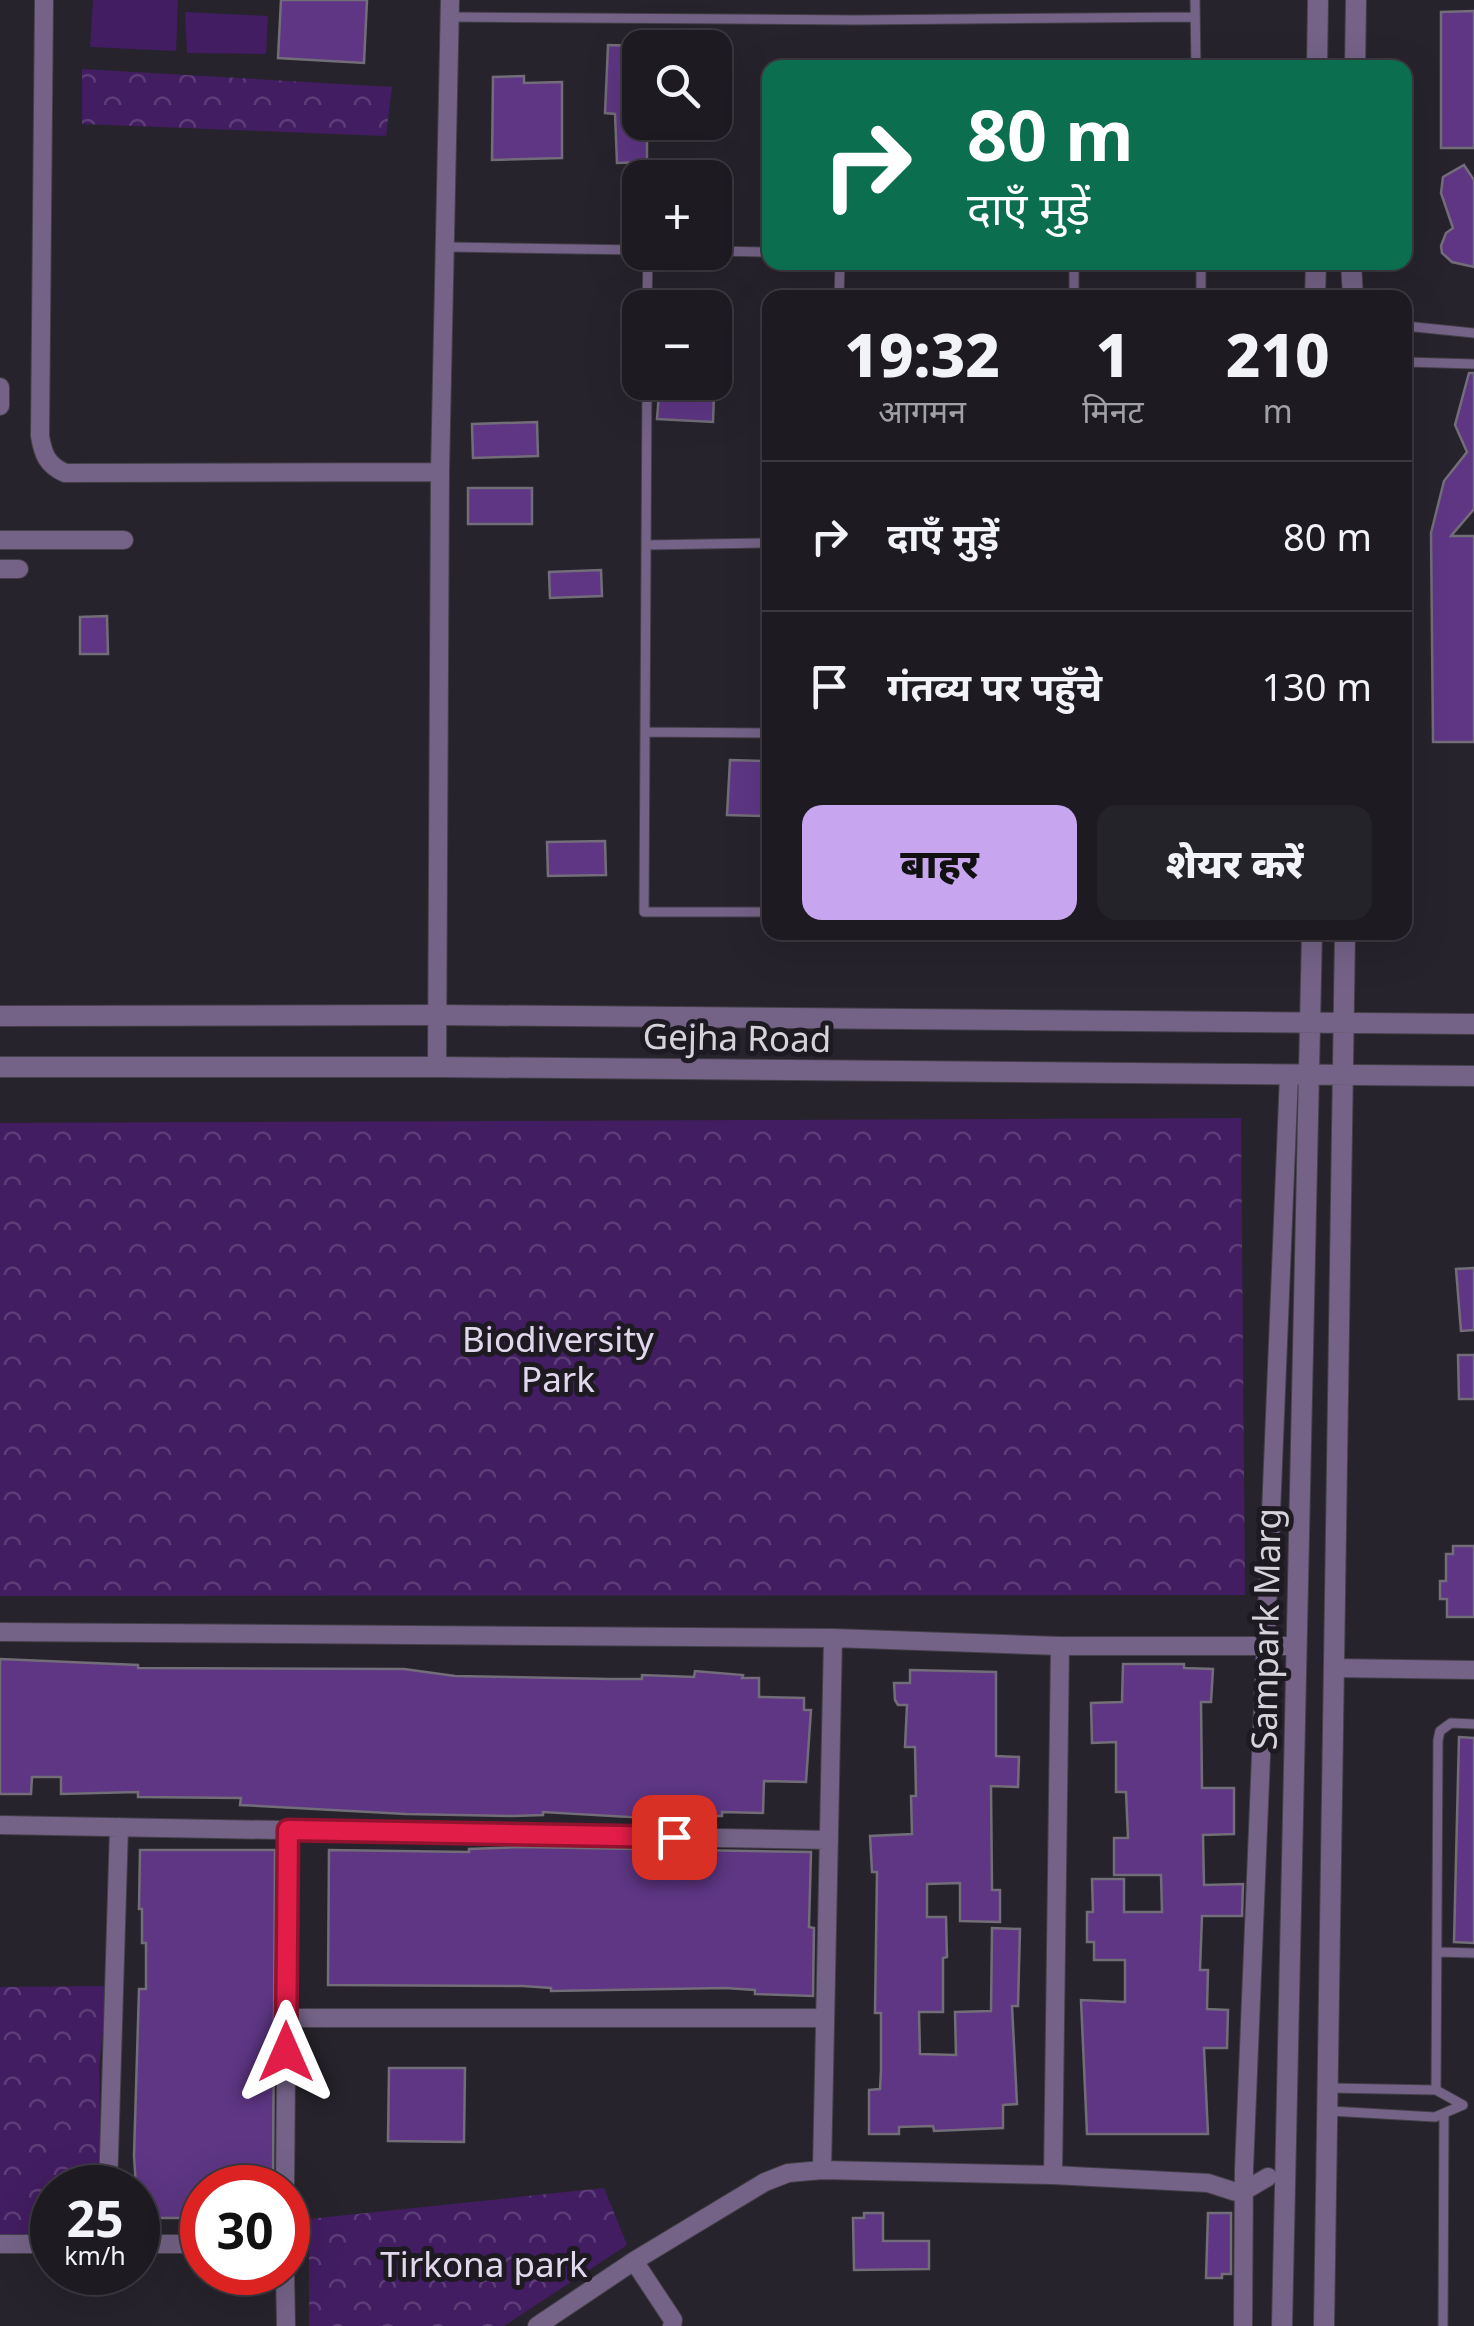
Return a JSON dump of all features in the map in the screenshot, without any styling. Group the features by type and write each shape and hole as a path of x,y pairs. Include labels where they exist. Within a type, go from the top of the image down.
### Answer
{"street":[{"path":"44,0 40,436 43,453 52,467 65,473 440,472"},
{"path":"1318,0 1318,60"},
{"path":"1355,60 1356,0"},
{"path":"436,1067 440,472 450,9"},
{"path":"0,386 0,406"},
{"path":"0,540 124,540"},
{"name":"Sampark Marg","path":"1282,2326 1276,2177 1298,1646 1300,1074 1312,1021 1312,940"},
{"name":"Sampark Marg","path":"1324,2326 1344,940"},
{"name":"Gejha Road","path":"0,1016 438,1015 1474,1024"},
{"name":"Gejha Road","path":"0,1066 1474,1076"},
{"path":"1244,2326 1244,2170 1300,1074"},
{"path":"0,1632 1298,1646"},
{"path":"822,2170 833,1638"},
{"path":"1054,2175 1060,1646"},
{"path":"1333,1668 1474,1670"},
{"path":"0,1825 829,1840"},
{"path":"109,2165 119,1827"},
{"path":"285,2165 288,1830"},
{"path":"287,2018 825,2018"},
{"path":"1208,2182 1233,2169 1276,2177"},
{"path":"538,2326 634,2261 782,2174 822,2170 1054,2175 1208,2182 1236,2192 1276,2177"},
{"path":"0,2244 30,2244"},
{"path":"634,2261 672,2320 672,2326"},
{"path":"285,2295 286,2326"}],"lane":[{"path":"1195,0 1196,60"},
{"path":"450,9 875,20 1194,17"},
{"path":"447,247 622,250"},
{"path":"732,251 762,252"},
{"path":"1412,327 1474,333"},
{"path":"1412,362 1474,364"},
{"path":"647,400 644,912 762,912"},
{"path":"646,545 762,543"},
{"path":"647,732 762,732"},
{"path":"1436,2090 1438,1740 1440,1731 1451,1723 1474,1724"},
{"path":"1437,1952 1474,1952"},
{"path":"1327,2088 1436,2090 1469,2105"},
{"path":"1327,2110 1435,2117 1469,2105"},
{"path":"1443,2326 1444,2113"}],"green space":[{"path":"93,0 178,0 176,51 90,47"},
{"path":"185,12 268,16 266,54 187,53"},
{"path":"82,69 392,87 386,136 82,124"},
{"name":"Biodiversity Park","path":"1241,1118 1245,1595 0,1596 0,1123"},
{"path":"108,1986 99,2066 101,2165 30,2165 30,2243 0,2242 0,1987"},
{"name":"Tirkona park","path":"604,2188 627,2245 504,2326 309,2326 310,2219"}],"building":[{"path":"281,0 367,0 364,63 278,58"},
{"path":"1474,11 1474,148 1441,148 1441,12"},
{"path":"608,45 622,45 622,140 647,140 647,160 617,163 615,114 605,113"},
{"path":"524,76 524,83 562,82 562,158 492,160 493,77"},
{"path":"1464,165 1474,180 1474,267 1452,262 1442,253 1441,246 1446,233 1453,228 1441,193 1443,177"},
{"path":"1469,373 1474,373 1474,509 1451,536 1474,536 1474,742 1433,742 1431,533 1444,481 1467,452 1455,425"},
{"path":"658,400 714,400 713,422 657,419"},
{"path":"537,422 538,456 473,458 472,424"},
{"path":"468,488 532,488 532,524 468,524"},
{"path":"601,570 602,596 550,598 549,572"},
{"path":"107,616 108,654 80,654 80,617"},
{"path":"730,760 762,761 761,816 727,815"},
{"path":"605,841 606,875 548,876 547,842"},
{"path":"1474,1268 1474,1330 1461,1331 1456,1269"},
{"path":"1458,1355 1474,1355 1474,1399 1459,1399"},
{"path":"1453,1546 1474,1546 1474,1617 1447,1617 1447,1599 1440,1599 1440,1581 1446,1581 1446,1554 1453,1554"},
{"path":"0,1659 138,1668 404,1669 455,1676 642,1679 642,1675 694,1677 695,1671 743,1675 742,1678 759,1678 759,1697 804,1698 804,1710 811,1710 806,1782 764,1781 763,1813 722,1812 722,1816 663,1819 543,1812 513,1816 406,1814 240,1805 241,1798 138,1797 138,1792 61,1794 61,1777 32,1777 31,1794 0,1794"},
{"path":"1123,1664 1184,1664 1184,1668 1213,1669 1211,1702 1201,1702 1202,1788 1234,1788 1234,1834 1203,1835 1204,1885 1243,1884 1242,1916 1202,1916 1200,1970 1208,1970 1207,2009 1228,2010 1227,2048 1204,2048 1208,2134 1087,2134 1081,2000 1125,2002 1125,1960 1094,1960 1094,1942 1087,1942 1087,1912 1093,1912 1092,1879 1124,1879 1124,1912 1162,1912 1161,1875 1114,1875 1114,1838 1128,1838 1126,1792 1116,1792 1116,1742 1092,1743 1091,1703 1122,1702"},
{"path":"910,1670 996,1672 996,1756 1019,1757 1018,1787 991,1786 992,1890 1000,1890 1000,1922 960,1921 960,1883 927,1884 927,1917 946,1917 947,1957 943,1958 943,2012 919,2012 920,2054 956,2055 955,2012 991,2011 992,1928 1020,1929 1018,2006 1012,2006 1017,2104 1003,2105 1003,2128 934,2131 933,2126 899,2127 899,2134 869,2134 869,2090 880,2089 881,2070 881,2013 875,2013 877,1872 872,1872 870,1836 912,1834 915,1747 905,1747 907,1705 898,1705 895,1700 894,1683 910,1683"},
{"path":"1459,1737 1474,1738 1474,1943 1454,1942"},
{"path":"521,1847 811,1852 809,1927 814,1928 813,1996 755,1994 755,1990 725,1988 551,1991 523,1986 328,1985 329,1850 469,1852"},
{"path":"140,1850 275,1850 273,2165 180,2165 180,2218 160,2218 160,2165 135,2165 139,1989 146,1989 146,1943 142,1943"},
{"path":"389,2068 465,2068 464,2142 388,2141"},
{"path":"864,2213 883,2213 883,2241 929,2241 929,2269 854,2270 853,2218 864,2218"},
{"path":"1208,2213 1231,2213 1231,2274 1222,2274 1222,2278 1206,2278"}],"route":[{"path":"286,2052 288,1830 674,1837"}]}
